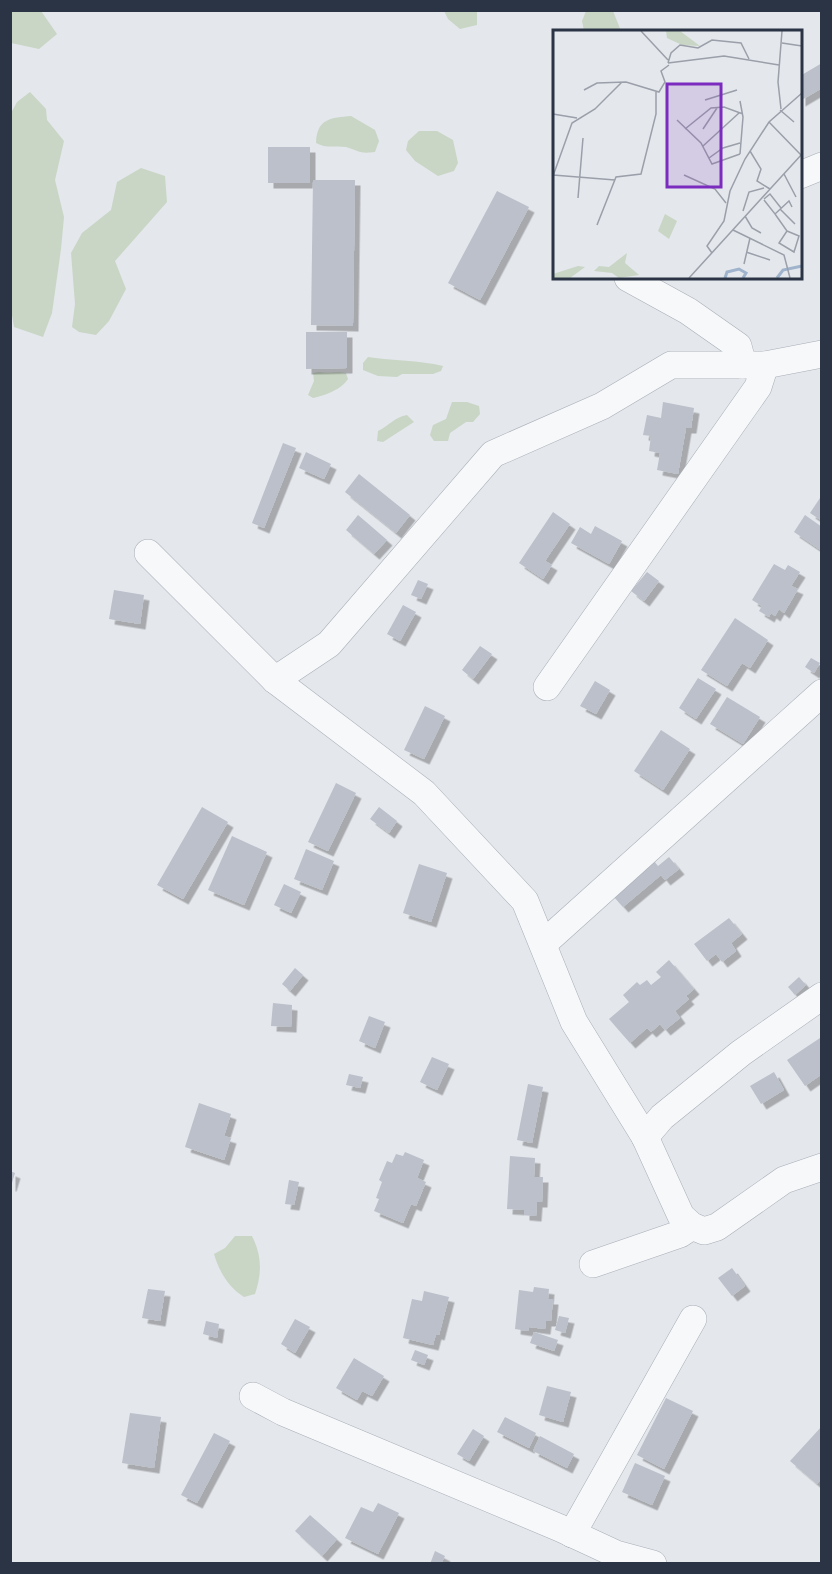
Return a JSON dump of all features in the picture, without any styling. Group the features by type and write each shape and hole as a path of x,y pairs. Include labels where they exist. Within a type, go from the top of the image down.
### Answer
{"street":[{"path":"802,175 822,166"},
{"path":"547,687 758,387 754,365 738,346 688,311 630,279"},
{"path":"275,680 328,644 493,454 602,406 671,364 754,365 822,354"},
{"path":"148,553 275,680 424,793 525,901 574,1022 645,1137 681,1216 692,1226 704,1231 717,1227 784,1180 822,1167"},
{"path":"543,944 822,693"},
{"path":"645,1137 662,1117 741,1053 822,996"},
{"path":"593,1264 680,1234 692,1226"},
{"path":"572,1534 693,1318"},
{"path":"253,1396 283,1412 616,1554 653,1563"}],"green space":[{"path":"11,10 41,11 57,34 39,49 11,43"},
{"path":"444,11 477,11 477,25 460,29 448,19"},
{"path":"586,11 613,11 621,30 584,30 582,21"},
{"path":"30,92 46,109 47,120 64,141 55,180 64,217 61,249 52,313 43,337 14,327 11,309 11,113 17,102"},
{"path":"351,116 375,130 379,141 375,152 362,152 346,147 316,143 322,124 331,119"},
{"path":"419,131 437,131 453,140 458,163 454,171 438,176 415,161 406,150 408,141"},
{"path":"141,168 165,176 167,202 115,261 126,289 109,321 96,335 79,332 72,327 75,304 71,253 82,233 111,210 117,182"},
{"path":"368,357 443,366 441,371 433,374 378,376 363,370 363,363"},
{"path":"313,373 346,373 348,379 332,392 313,398 308,395 314,381"},
{"path":"452,402 467,402 479,406 480,414 473,422 466,422 450,433 448,441 434,441 430,435 433,425 446,419"},
{"path":"407,415 414,422 383,442 377,441 378,431 396,419"},
{"path":"235,1236 252,1236 259,1258 260,1272 255,1294 244,1297 225,1278 214,1254 225,1248"}],"building":[{"path":"822,63 822,88 802,100 802,75"},
{"path":"268,147 310,147 310,183 268,183"},
{"path":"313,180 355,180 353,326 311,325"},
{"path":"497,191 529,207 480,300 448,283"},
{"path":"306,332 347,332 347,368 306,369"},
{"path":"663,402 694,408 691,428 686,428 678,474 657,470 660,453 649,451 651,436 643,435 647,415 661,418"},
{"path":"283,443 296,448 264,528 252,523"},
{"path":"306,452 331,464 324,479 299,468"},
{"path":"359,474 410,515 396,533 345,492"},
{"path":"822,495 822,521 810,513"},
{"path":"553,512 570,524 545,561 552,565 543,579 519,563"},
{"path":"358,515 387,540 374,554 346,530"},
{"path":"805,515 822,527 822,551 794,532"},
{"path":"595,526 622,541 609,564 571,543 580,527 591,534"},
{"path":"774,564 785,570 788,565 800,572 791,586 798,589 784,613 779,609 775,616 771,613 769,617 759,611 762,606 752,600"},
{"path":"647,572 659,581 644,601 631,591"},
{"path":"418,580 428,584 421,599 411,595"},
{"path":"114,590 144,595 140,624 109,619"},
{"path":"403,605 416,612 400,641 387,634"},
{"path":"735,618 768,640 750,668 742,663 727,686 701,670"},
{"path":"480,646 492,654 473,679 462,670"},
{"path":"811,658 820,663 814,673 805,667"},
{"path":"698,678 716,689 696,719 679,708"},
{"path":"595,681 610,690 596,714 580,706"},
{"path":"727,697 760,717 743,744 710,724"},
{"path":"425,706 445,716 424,759 404,750"},
{"path":"661,730 690,749 663,790 634,771"},
{"path":"336,783 356,793 328,851 308,842"},
{"path":"202,807 228,822 183,899 157,885"},
{"path":"379,807 397,821 389,833 370,819"},
{"path":"232,836 267,852 244,905 208,890"},
{"path":"306,849 334,861 322,890 294,879"},
{"path":"669,857 679,869 665,880 661,875 623,907 613,896 654,861 658,866"},
{"path":"419,864 447,873 431,922 403,913"},
{"path":"284,884 301,892 291,913 274,905"},
{"path":"729,918 742,934 731,943 736,951 722,962 716,954 707,961 694,944"},
{"path":"669,960 694,989 686,996 689,999 675,1011 680,1018 665,1030 660,1024 651,1032 647,1028 630,1043 609,1019 629,1002 623,995 637,982 640,985 647,980 651,985 661,977 656,972"},
{"path":"295,968 303,975 290,991 282,984"},
{"path":"799,977 806,985 795,995 788,987"},
{"path":"273,1003 292,1005 291,1027 271,1026"},
{"path":"369,1016 385,1022 375,1048 359,1041"},
{"path":"820,1038 822,1040 822,1074 805,1086 787,1060"},
{"path":"432,1057 449,1064 437,1090 420,1082"},
{"path":"774,1072 784,1090 761,1104 750,1086"},
{"path":"349,1074 363,1077 360,1088 346,1085"},
{"path":"528,1084 543,1087 532,1143 517,1140"},
{"path":"199,1103 231,1114 224,1136 231,1138 224,1160 185,1147"},
{"path":"405,1152 424,1160 417,1178 426,1182 416,1206 411,1204 403,1223 374,1211 382,1182 379,1180 387,1161 392,1163 396,1154 403,1156"},
{"path":"510,1156 535,1158 534,1177 543,1177 542,1202 537,1202 536,1216 524,1215 524,1210 507,1209"},
{"path":"10,1171 15,1173 11,1186 10,1186"},
{"path":"289,1180 299,1182 294,1205 285,1204"},
{"path":"732,1268 745,1286 732,1296 718,1278"},
{"path":"534,1287 549,1289 548,1299 553,1299 551,1321 546,1321 545,1329 529,1327 528,1331 515,1329 519,1290 533,1292"},
{"path":"148,1289 165,1291 160,1321 142,1318"},
{"path":"424,1291 449,1297 439,1335 436,1334 433,1345 403,1338 412,1299 422,1301"},
{"path":"559,1316 569,1318 565,1333 555,1330"},
{"path":"295,1319 310,1327 295,1353 281,1344"},
{"path":"206,1321 219,1324 217,1338 203,1334"},
{"path":"534,1332 558,1340 554,1351 530,1343"},
{"path":"415,1350 428,1355 424,1365 411,1360"},
{"path":"354,1358 384,1376 372,1396 362,1391 357,1400 336,1388"},
{"path":"547,1386 571,1392 563,1422 539,1415"},
{"path":"666,1398 693,1411 664,1469 637,1455"},
{"path":"130,1413 161,1417 154,1468 122,1463"},
{"path":"505,1417 536,1433 529,1448 497,1432"},
{"path":"822,1426 822,1478 817,1484 790,1461"},
{"path":"473,1429 484,1436 469,1461 457,1454"},
{"path":"214,1433 230,1441 197,1503 181,1495"},
{"path":"540,1436 574,1454 567,1468 533,1451"},
{"path":"635,1463 665,1476 652,1505 622,1492"},
{"path":"378,1503 399,1513 378,1554 345,1538 361,1507 373,1512"},
{"path":"310,1515 337,1539 322,1556 295,1531"},
{"path":"435,1551 445,1556 441,1564 430,1564"}]}
